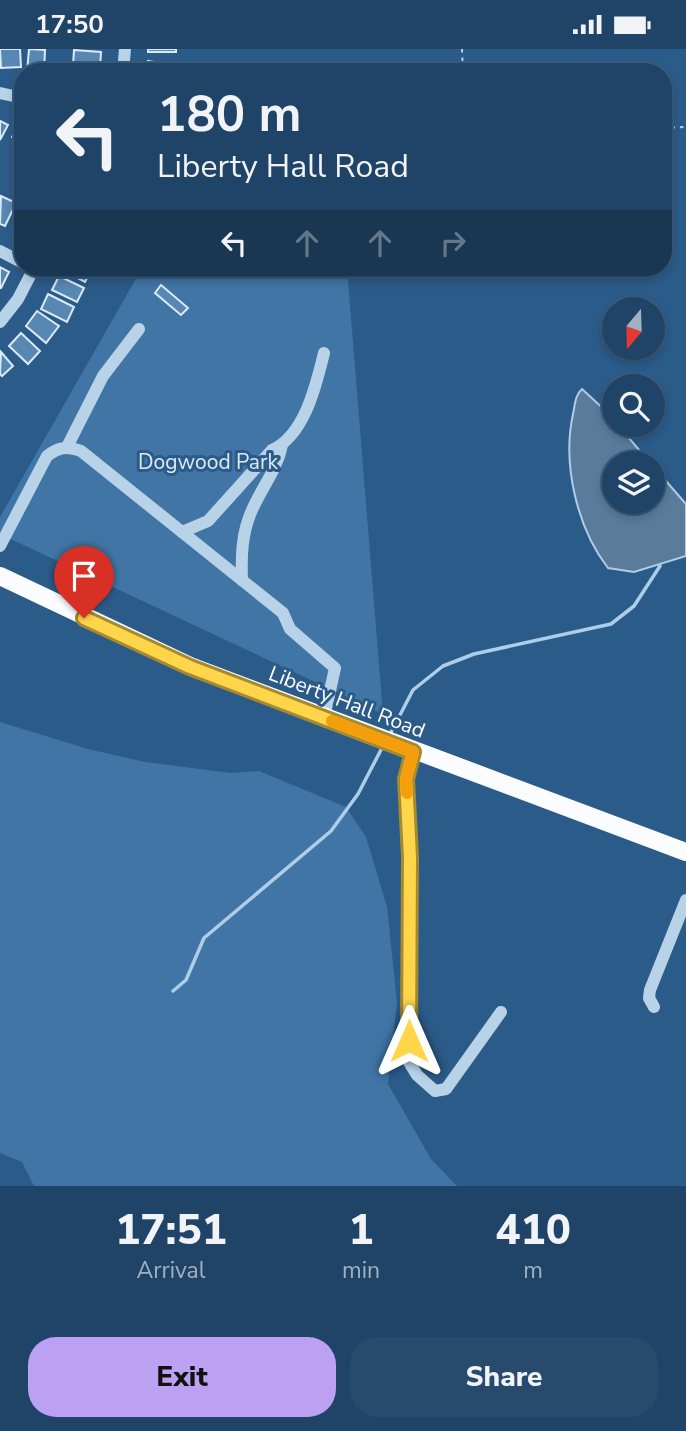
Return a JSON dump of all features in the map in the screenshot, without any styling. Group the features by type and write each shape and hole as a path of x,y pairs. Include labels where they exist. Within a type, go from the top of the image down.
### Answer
{"main road":[{"name":"Liberty Hall Road","path":"0,576 179,661 413,752 686,852"}],"street":[{"path":"0,322 18,299 29,277"},
{"path":"67,447 103,376 139,330"},
{"path":"242,580 243,534 252,509 278,463 282,445 301,419 315,388 324,353"},
{"path":"182,532 208,521 272,450 282,445"},
{"path":"0,546 41,464 57,449 67,447 81,451 283,613 290,629 335,667 324,718"},
{"path":"413,752 406,779 410,857 409,1062 417,1075 435,1091 446,1089 501,1012"},
{"path":"654,1007 649,999 650,990 686,899"}],"green space":[{"name":"Dogwood Park","path":"137,277 348,277 383,714 0,534 0,517"},
{"path":"0,722 88,749 145,762 231,773 259,771 346,807 366,837 387,907 397,1002 388,1084 431,1159 457,1186 34,1186 22,1162 0,1153"}],"shaded area":[{"path":"582,389 602,407 602,437 628,437 640,451 602,451 602,514 665,514 665,480 686,504 686,556 634,572 608,568 597,552 580,515 571,474 570,433 578,394"}],"building":[{"path":"0,49 20,49 21,63 14,63 14,67 1,68"},
{"path":"29,49 45,50 44,63 28,63"},
{"path":"148,49 176,49 176,52 148,52"},
{"path":"74,50 101,52 100,63 73,63"},
{"path":"0,121 8,125 0,140"},
{"path":"1,196 14,202 14,207 5,226 0,224"},
{"path":"0,267 9,272 1,288 0,288"},
{"path":"58,277 84,288 77,302 52,290"},
{"path":"161,285 188,308 181,315 155,293"},
{"path":"48,294 74,307 67,322 41,309"},
{"path":"37,311 59,326 46,343 26,326"},
{"path":"21,333 40,351 28,364 9,346"},
{"path":"1,352 13,366 2,376 0,374"}],"waterway":[{"path":"389,736 413,690 443,666 474,654 611,624 634,606 660,566"},
{"path":"173,991 186,980 204,938 331,831 358,794 383,746"}],"slow traffic":[{"path":"332,721 413,752 406,779 407,793"}],"route":[{"path":"84,618 190,667 413,752 406,779 410,857 409,1041"}]}
